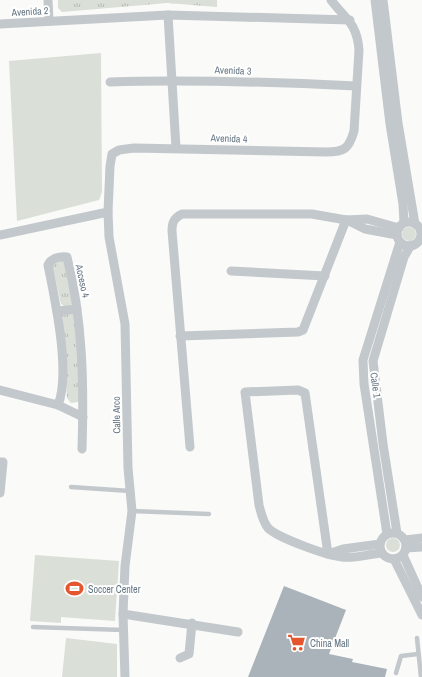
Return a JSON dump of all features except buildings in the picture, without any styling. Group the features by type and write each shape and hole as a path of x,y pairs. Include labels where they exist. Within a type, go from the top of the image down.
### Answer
{"street":[{"path":"48,0 49,21"},
{"path":"332,0 350,20 358,38 359,50 356,86"},
{"path":"376,0 382,25 394,124 420,232 411,245 400,232"},
{"path":"382,25 383,0"},
{"path":"168,15 176,148"},
{"name":"Avenida 2","path":"0,24 168,15 350,20"},
{"name":"Avenida 3","path":"110,82 172,80 356,86"},
{"name":"Avenida 4","path":"112,154 119,150 134,148 338,152 350,144 354,131 356,86"},
{"name":"Calle 1","path":"394,124 404,204 400,232 362,367 397,533"},
{"name":"Calle Arco","path":"112,154 108,212 109,237 125,324 128,468 132,511 125,566 123,614 125,677"},
{"path":"0,235 108,212"},
{"path":"190,447 172,231 172,223 175,217 182,214 312,214 346,220 365,229 420,232"},
{"path":"180,336 293,332 303,330 346,220"},
{"name":"Calle 1","path":"387,534 373,367 379,338 404,257 411,245"},
{"name":"Acceso 4","path":"58,405 63,386 57,311 48,264 54,258 63,256 67,257 77,309 83,417 82,449"},
{"path":"231,271 325,276"},
{"path":"57,311 77,309"},
{"path":"370,335 379,338"},
{"path":"0,390 58,405 83,417"},
{"path":"328,554 305,393 298,390 245,392 259,505 263,519 268,528 281,536 328,554 343,549 381,548"},
{"path":"0,462 3,462 0,493"},
{"path":"381,548 387,534 397,533 405,548 422,597"},
{"path":"394,559 405,548 422,538"},
{"path":"405,548 422,546"},
{"path":"381,548 387,558 394,559"},
{"path":"394,559 422,615"},
{"path":"123,614 192,623 238,632"},
{"path":"180,658 188,654 192,623"}],"lane":[{"path":"71,487 130,491"},
{"path":"132,511 209,514"},
{"path":"33,627 123,630"},
{"path":"417,638 421,677"},
{"path":"396,674 401,656 418,654"}],"green space":[{"path":"58,0 217,0 217,7 167,3 62,12 58,8"},
{"path":"101,53 102,192 99,200 17,221 9,61"},
{"path":"406,227 412,227 416,231 416,237 412,241 406,241 402,237 402,231"},
{"path":"60,259 66,262 73,304 66,307 61,304 52,264"},
{"path":"69,312 76,315 80,398 78,402 71,403 67,398 62,315"},
{"path":"390,538 396,538 400,542 400,548 396,552 390,552 386,548 386,542"},
{"name":"Soccer Center","path":"35,555 119,561 115,621 61,617 61,623 30,621"},
{"path":"66,638 117,644 117,677 62,677"}],"place":[{"name":"Soccer Center","path":"75,589"},
{"name":"China Mall","path":"297,643"}]}
